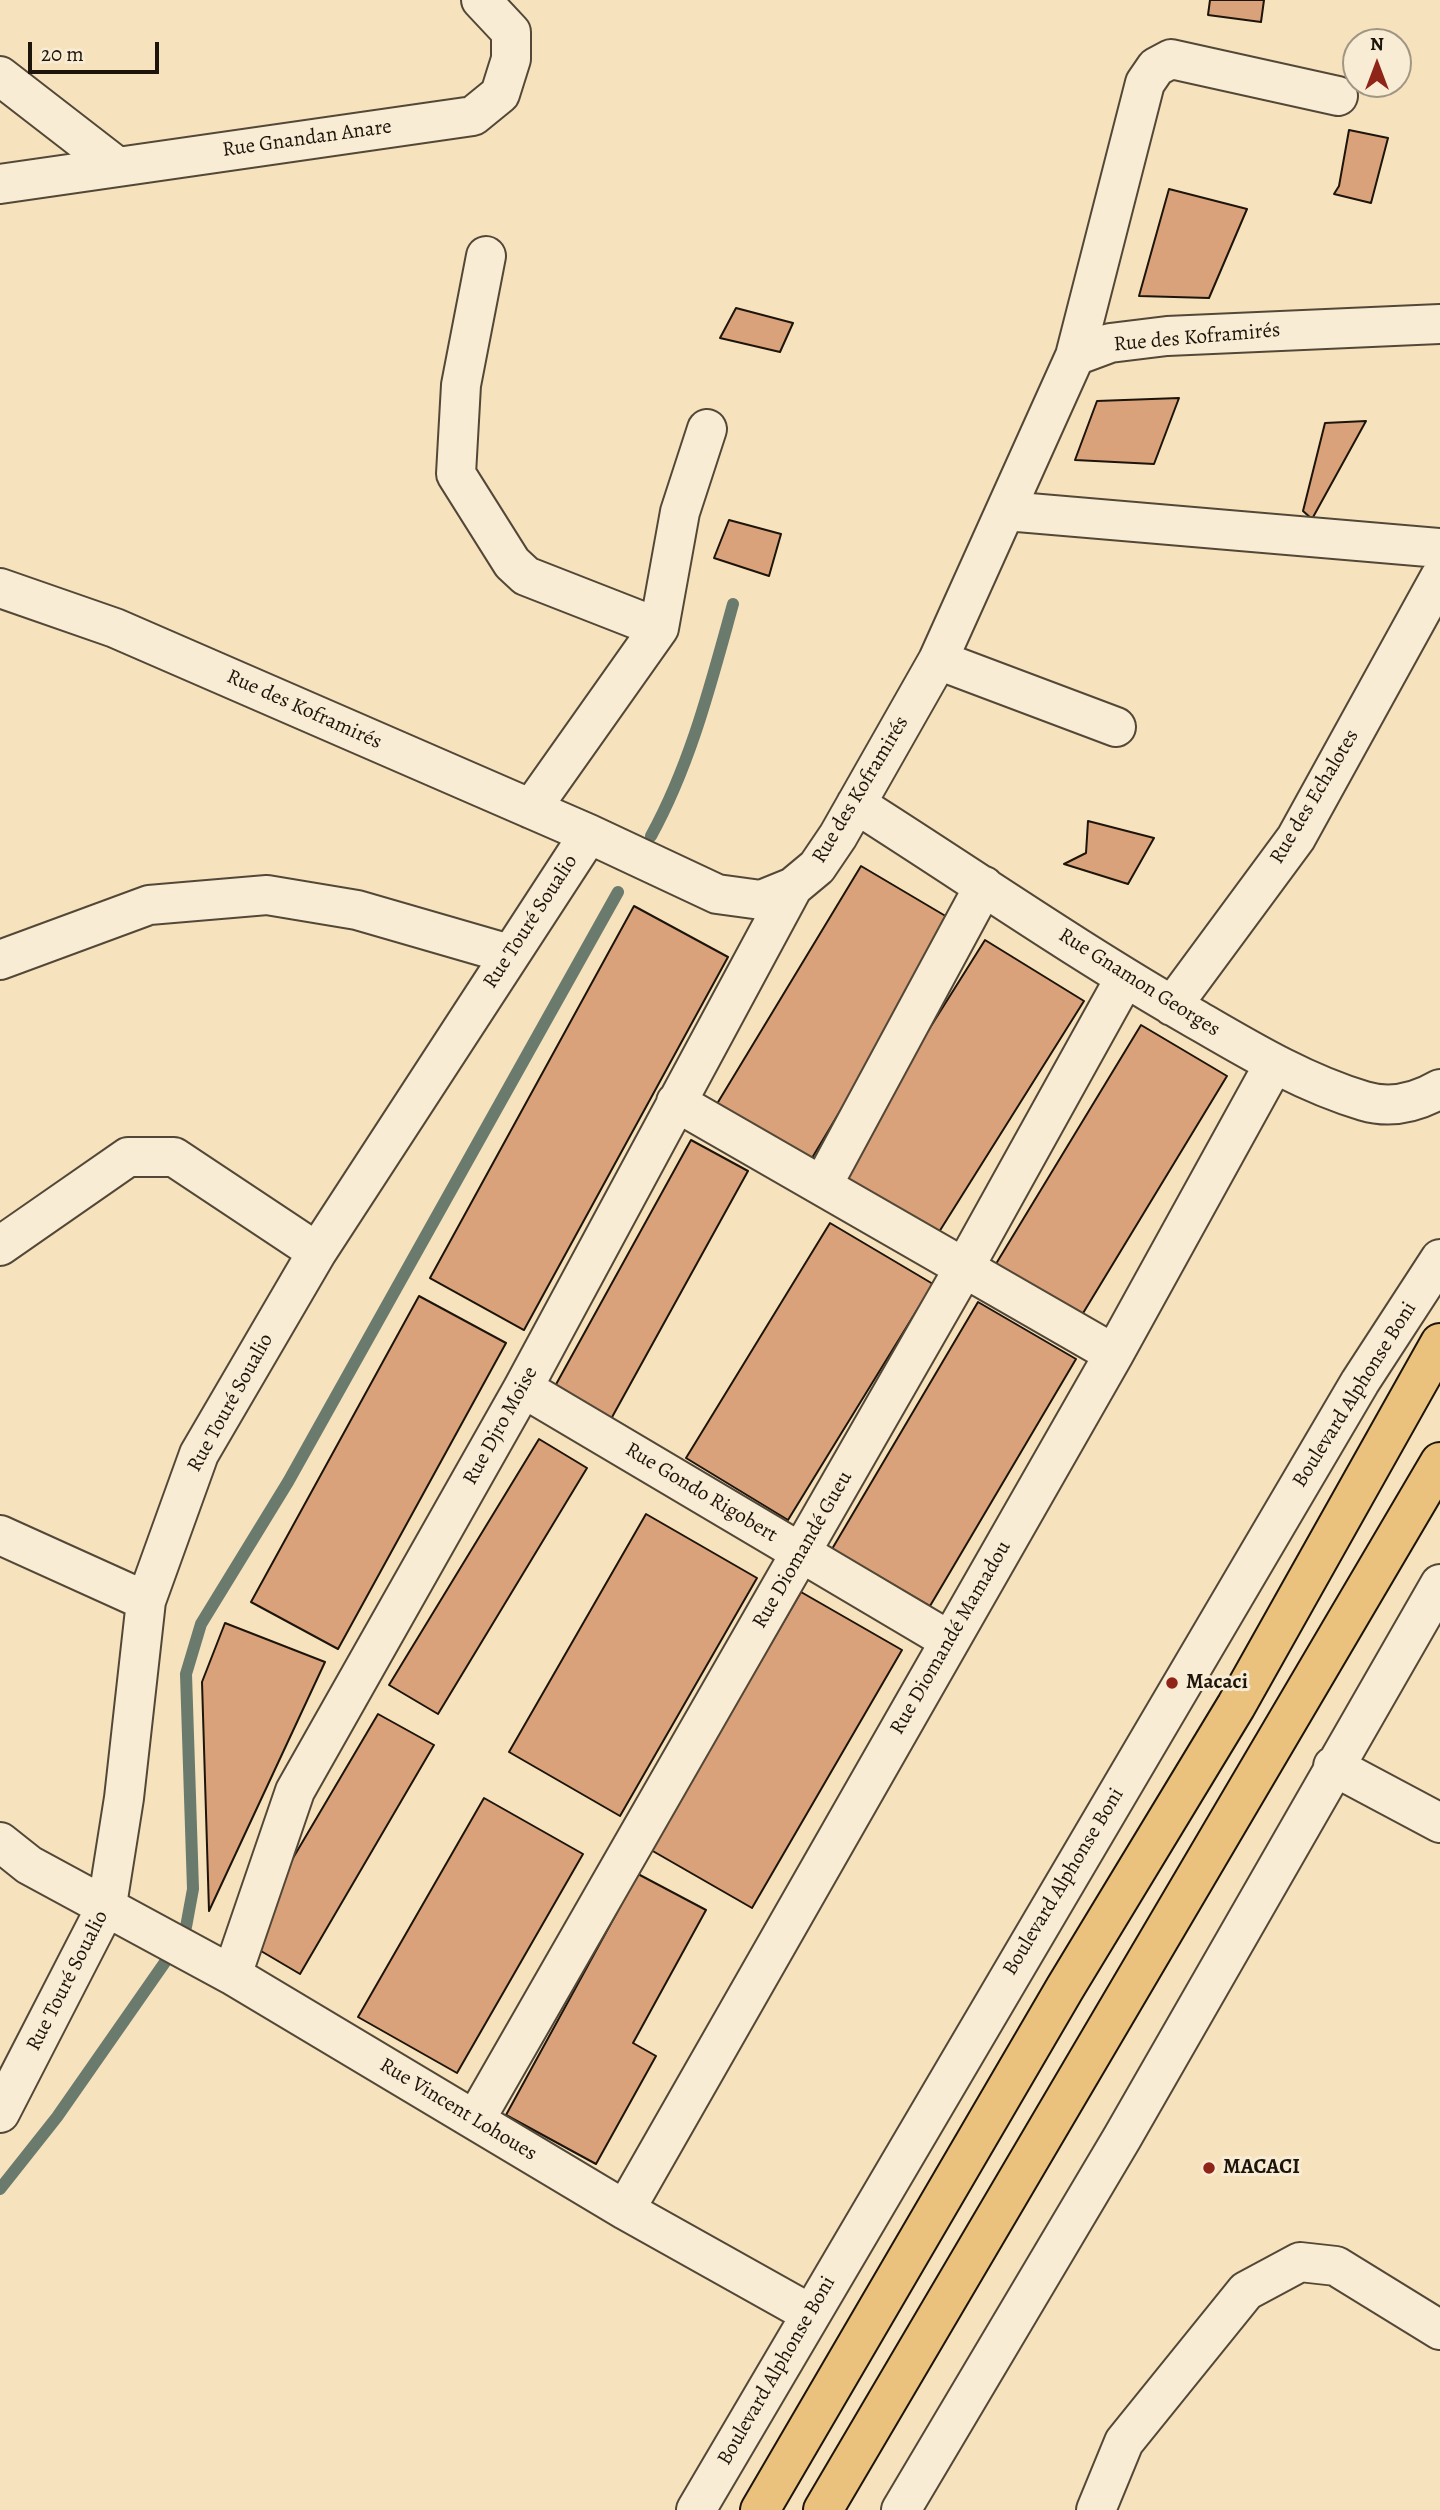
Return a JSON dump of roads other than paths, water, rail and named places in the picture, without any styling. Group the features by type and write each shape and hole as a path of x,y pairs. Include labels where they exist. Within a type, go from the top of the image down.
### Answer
{"main road":[{"path":"760,2510 1065,1988 1236,1706 1440,1343"},
{"path":"823,2510 1440,1462"}],"street":[{"name":"Rue Gnandan Anare","path":"0,184 115,165 473,116 500,94 511,60 511,32 481,0"},
{"path":"1075,356 1145,83 1156,67 1171,59 1338,96"},
{"path":"0,76 115,165"},
{"path":"486,256 461,385 456,474 512,563 526,576 659,628"},
{"name":"Rue des Koframirés","path":"0,589 115,628 589,834 717,894 761,900 793,887 817,867 856,804 938,660 1075,356 1110,343 1167,336 1440,324"},
{"path":"531,809 659,628 680,512 706,429"},
{"path":"1006,511 1440,548"},
{"name":"Rue des Echalotes","path":"1172,1006 1296,838 1440,577"},
{"path":"938,660 1116,727"},
{"name":"Rue Gnamon Georges","path":"856,804 1125,978 1274,1064 1365,1101 1396,1105 1420,1101 1440,1089"},
{"name":"Rue Touré Soualio","path":"0,2113 107,1905 124,1798 146,1601 199,1454 317,1252 589,834"},
{"path":"822,1186 984,886"},
{"name":"Rue Djro Moise","path":"232,1975 295,1791 523,1388 793,887"},
{"path":"0,960 149,905 267,895 357,910 509,954"},
{"name":"Rue Diomandé Gueu","path":"475,2120 964,1268 1125,978"},
{"name":"Rue Diomandé Mamadou","path":"625,2210 1114,1354 1274,1064"},
{"path":"676,1102 1114,1354"},
{"path":"0,1246 128,1157 174,1157 317,1252"},
{"name":"Boulevard Alphonse Boni","path":"710,2505 809,2313 1360,1382 1440,1259"},
{"name":"Rue Gondo Rigobert","path":"523,1388 950,1641"},
{"path":"0,1535 146,1601"},
{"path":"901,2510 1122,2138 1333,1766 1440,1584"},
{"path":"1333,1766 1440,1824"},
{"name":"Rue Vincent Lohoues","path":"0,1842 29,1866 107,1905 232,1975 625,2210 809,2313"},
{"path":"1096,2510 1124,2442 1246,2291 1300,2262 1336,2266 1440,2330"}],"waterway":[{"path":"651,836 689,751 733,604"},
{"path":"186,1927 193,1889 186,1674 201,1624 288,1482 618,892"},
{"path":"0,2189 57,2117 170,1955"}],"place":[{"name":"Macaci","path":"1172,1683"},
{"name":"MACACI","path":"1209,2168"}]}
